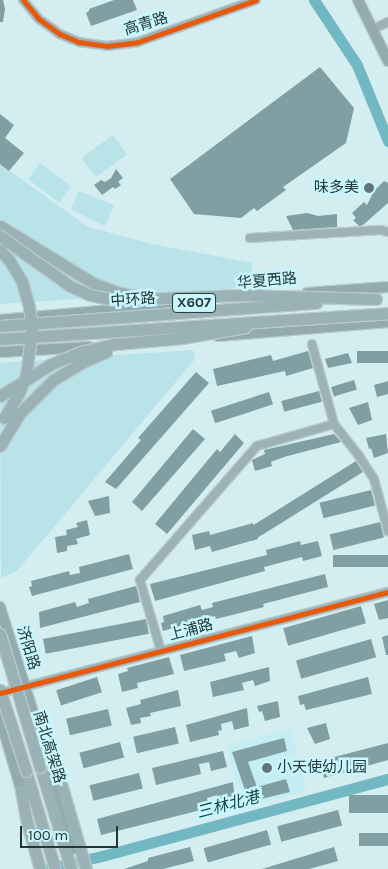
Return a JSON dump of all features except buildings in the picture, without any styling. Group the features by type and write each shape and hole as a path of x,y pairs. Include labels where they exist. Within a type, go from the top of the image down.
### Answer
{"highway":[{"path":"0,226 93,283 116,292 151,299"},
{"path":"0,236 70,286 90,294 115,300 241,295 376,298"},
{"path":"0,250 9,260 22,282 29,307 32,329 26,375 19,393 0,422"},
{"name":"中环路","path":"0,326 388,298"},
{"name":"中环路","path":"0,339 388,313"},
{"path":"0,396 51,364 84,352 131,342 227,331 278,320"},
{"path":"0,446 20,413 53,380 85,361 131,342"},
{"name":"南北高架路","path":"0,634 71,869"},
{"name":"南北高架路","path":"0,691 55,869"},
{"path":"40,735 62,787 86,869"},
{"path":"21,790 26,819 40,869"}],"main road":[{"path":"358,0 388,61"},
{"name":"华夏西路","path":"0,320 388,287"},
{"name":"X607","path":"0,352 140,344 388,322"},
{"name":"济阳路","path":"0,608 80,869"},
{"path":"0,718 21,790"},
{"path":"37,853 44,869"}],"street":[{"name":"高青路","path":"23,0 30,10 48,27 70,39 97,46 127,44 256,0"},
{"path":"372,30 388,22"},
{"path":"250,238 381,230 388,232"},
{"path":"312,344 334,424 374,479 388,531"},
{"path":"161,651 140,580 257,446 334,424"},
{"name":"上浦路","path":"0,691 388,592"}],"shaded area":[{"path":"113,135 127,154 96,177 81,158"},
{"path":"40,163 71,186 59,202 28,179"},
{"path":"0,164 88,227 152,244 252,263 253,287 0,304"},
{"path":"79,191 114,205 105,226 71,209"},
{"path":"193,350 195,359 17,571 1,578 0,363"},
{"name":"小天使幼儿园","path":"290,728 307,791 243,808 226,745"}],"waterway":[{"path":"314,0 357,65 388,141"},
{"name":"三林北港","path":"46,869 102,856 388,779"}],"cycle path":[{"path":"23,0 39,19 60,34 79,42 107,46 138,42 256,0"},
{"path":"0,693 388,592"}],"place":[{"name":"味多美","path":"369,188"},
{"name":"小天使幼儿园","path":"267,768"}]}
